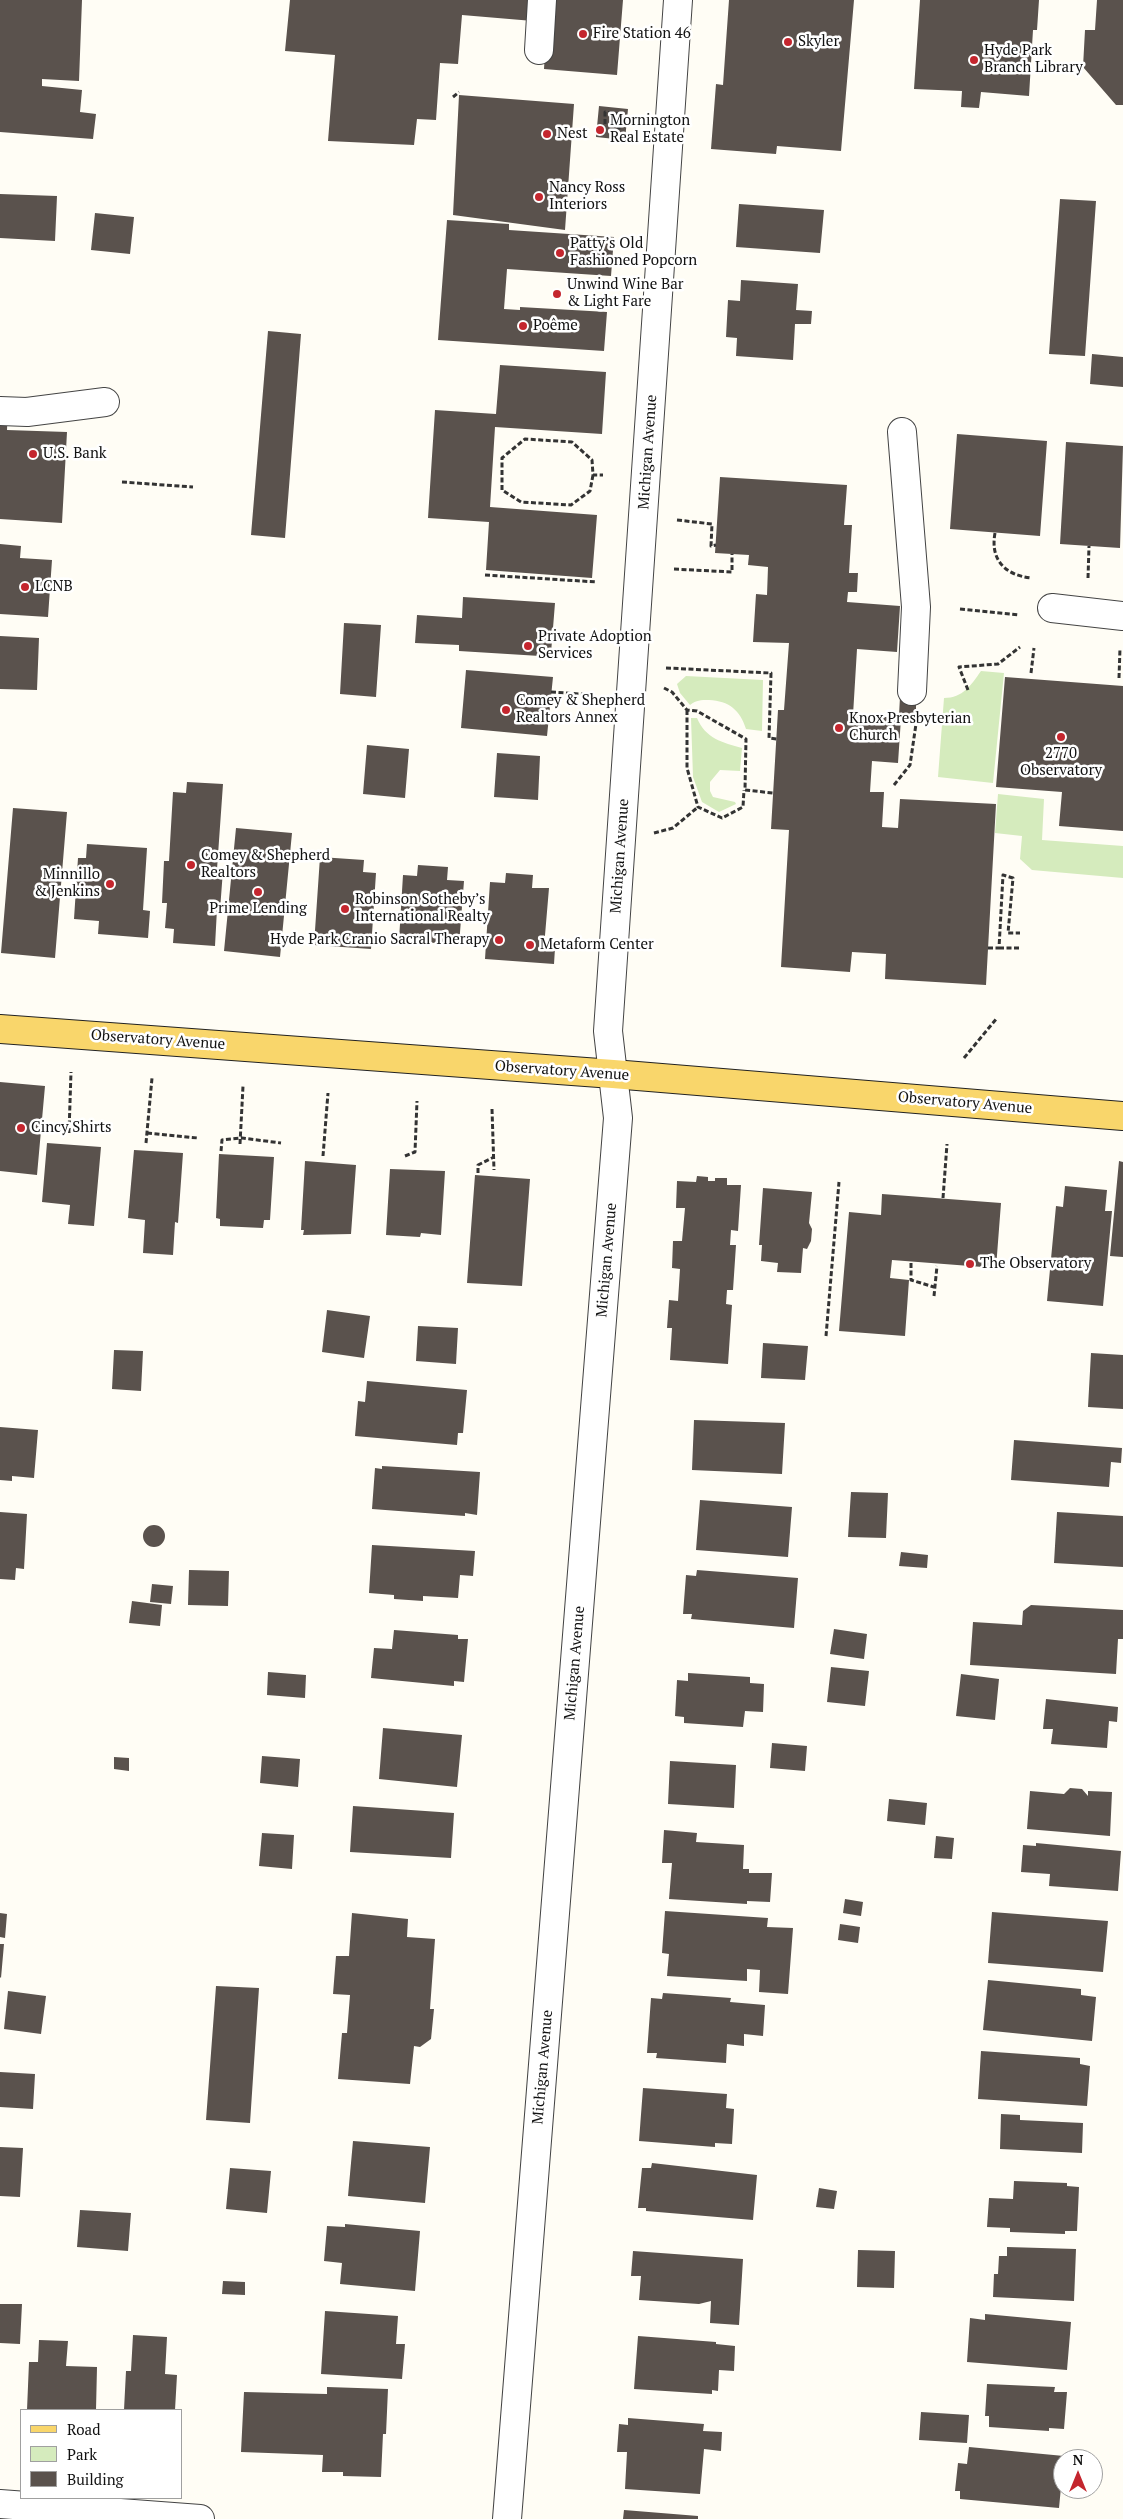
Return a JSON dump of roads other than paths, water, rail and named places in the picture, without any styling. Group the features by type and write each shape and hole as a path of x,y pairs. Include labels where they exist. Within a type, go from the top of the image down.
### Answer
{"main road":[{"name":"Observatory Avenue","path":"0,1029 613,1074 1123,1116"}],"street":[{"path":"539,50 542,0"},
{"name":"Michigan Avenue","path":"507,2519 618,1118 608,1032 678,0"},
{"path":"0,411 27,412 105,402"},
{"path":"902,432 916,607 912,691"},
{"path":"1052,608 1123,616"},
{"path":"0,2504 200,2519"}],"place":[{"name":"Fire Station 46","path":"583,34"},
{"name":"Skyler","path":"788,42"},
{"name":"Hyde Park Branch Library","path":"974,60"},
{"name":"Mornington Real Estate","path":"600,130"},
{"name":"Nest","path":"547,134"},
{"name":"Nancy Ross Interiors","path":"539,197"},
{"name":"Patty’s Old Fashioned Popcorn","path":"560,253"},
{"name":"Unwind Wine Bar & Light Fare","path":"557,294"},
{"name":"Poême","path":"523,326"},
{"name":"U.S. Bank","path":"33,454"},
{"name":"LCNB","path":"25,587"},
{"name":"Private Adoption Services","path":"528,646"},
{"name":"Comey & Shepherd Realtors Annex","path":"506,710"},
{"name":"Knox Presbyterian Church","path":"839,728"},
{"name":"2770 Observatory","path":"1061,737"},
{"name":"Comey & Shepherd Realtors","path":"191,865"},
{"name":"Minnillo & Jenkins","path":"110,884"},
{"name":"Prime Lending","path":"258,892"},
{"name":"Robinson Sotheby’s International Realty","path":"345,909"},
{"name":"Hyde Park Cranio Sacral Therapy","path":"499,940"},
{"name":"Metaform Center","path":"530,945"},
{"name":"Cincy Shirts","path":"21,1128"},
{"name":"The Observatory","path":"970,1264"}]}
